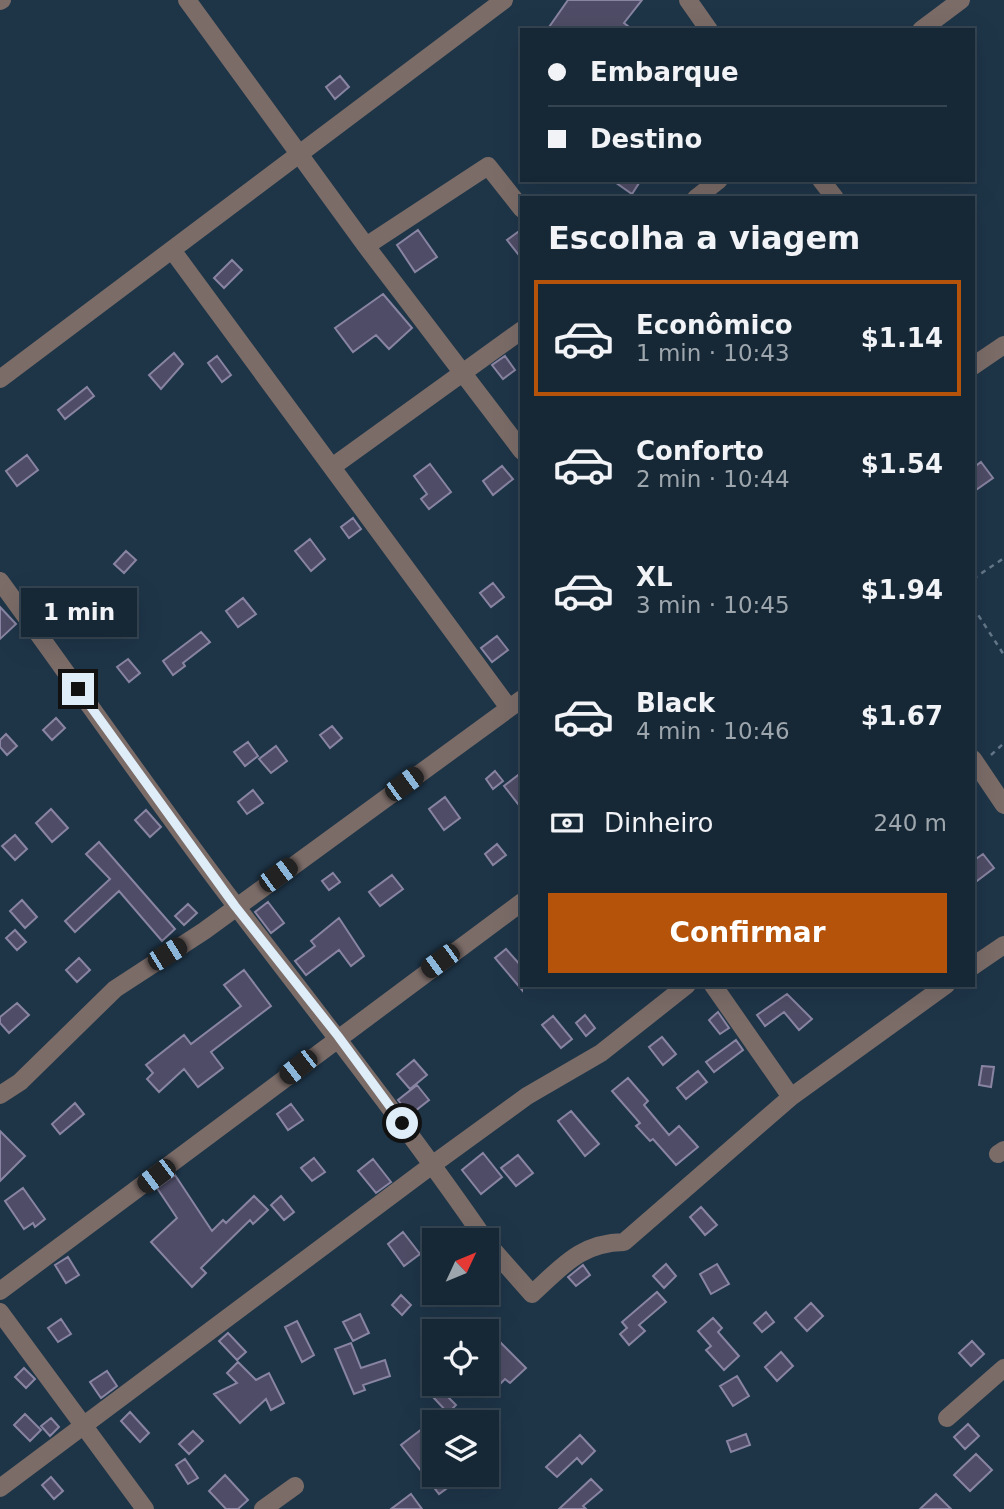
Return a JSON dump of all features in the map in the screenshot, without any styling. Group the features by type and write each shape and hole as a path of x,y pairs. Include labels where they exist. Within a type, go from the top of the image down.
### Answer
{"street":[{"path":"187,0 366,246 520,448"},
{"path":"0,379 503,0"},
{"path":"688,0 708,28"},
{"path":"924,28 961,0"},
{"path":"366,246 488,166 520,206"},
{"path":"699,196 716,182"},
{"path":"823,182 833,196"},
{"path":"0,1096 29,1074 116,989 204,931 515,703 332,467 172,250"},
{"path":"332,467 520,331"},
{"path":"975,365 1004,345"},
{"path":"0,581 235,906 338,1036 477,1228"},
{"path":"975,764 1004,805"},
{"path":"0,1291 338,1036 520,903"},
{"path":"975,965 1004,945"},
{"path":"0,1488 432,1165 527,1096 601,1053 684,987"},
{"path":"714,987 791,1097"},
{"path":"499,1256 532,1294 577,1253 601,1242 624,1242 791,1097 943,987"},
{"path":"0,1312 145,1509"},
{"path":"947,1418 1004,1368"},
{"path":"263,1509 295,1486"}],"path":[{"path":"975,578 1004,558"},
{"path":"975,610 1004,654"}],"building":[{"path":"568,0 642,0 624,23 630,28 548,28"},
{"path":"340,76 349,87 335,99 326,87"},
{"path":"615,182 640,182 632,194"},
{"path":"418,230 437,257 415,272 397,245"},
{"path":"520,230 520,256 507,240"},
{"path":"232,260 242,270 224,288 214,278"},
{"path":"383,294 412,328 389,349 376,335 353,352 335,328"},
{"path":"174,353 183,364 161,389 149,375"},
{"path":"217,356 231,375 222,382 208,363"},
{"path":"505,356 515,370 503,379 492,365"},
{"path":"87,387 94,396 65,419 58,410"},
{"path":"27,455 38,470 17,486 6,471"},
{"path":"981,462 993,478 975,491 975,466"},
{"path":"430,464 451,492 429,509 421,499 427,494 414,476"},
{"path":"502,466 513,479 493,495 483,481"},
{"path":"353,518 361,529 349,538 341,527"},
{"path":"310,539 325,559 311,571 295,551"},
{"path":"126,551 136,560 124,573 114,564"},
{"path":"493,583 504,597 491,607 480,593"},
{"path":"243,598 256,614 238,627 226,611"},
{"path":"0,607 16,624 0,639"},
{"path":"201,632 210,642 183,663 185,666 173,675 163,661"},
{"path":"497,636 508,650 492,662 481,648"},
{"path":"128,659 140,673 129,682 117,667"},
{"path":"56,718 65,728 52,740 43,730"},
{"path":"332,726 342,738 330,748 320,735"},
{"path":"6,734 17,746 7,755 0,747 0,740"},
{"path":"248,742 258,756 245,766 234,752"},
{"path":"276,746 287,761 271,773 259,759"},
{"path":"495,771 503,781 493,789 486,779"},
{"path":"520,774 520,806 504,786"},
{"path":"253,790 263,803 247,814 238,802"},
{"path":"445,797 460,818 444,830 429,809"},
{"path":"51,809 68,828 52,842 36,823"},
{"path":"146,810 161,827 150,837 135,820"},
{"path":"15,835 27,849 15,860 2,846"},
{"path":"99,842 175,929 162,941 119,891 75,932 65,921 110,879 86,854"},
{"path":"497,844 506,855 493,865 485,854"},
{"path":"983,854 994,868 975,882 975,860"},
{"path":"333,873 340,882 329,890 322,881"},
{"path":"392,875 403,889 380,906 369,892"},
{"path":"22,900 37,917 25,928 10,911"},
{"path":"268,902 284,923 271,933 255,912"},
{"path":"188,904 197,913 184,925 175,916"},
{"path":"339,918 364,956 351,966 339,950 306,975 295,961 315,946 311,941"},
{"path":"15,930 26,942 17,950 6,938"},
{"path":"506,949 520,965 522,990 495,958"},
{"path":"79,958 90,970 77,982 66,970"},
{"path":"244,970 271,1006 211,1052 223,1068 198,1087 184,1069 159,1092 147,1079 153,1073 146,1065 184,1035 191,1044 241,1006 224,985"},
{"path":"787,994 812,1019 799,1030 784,1012 765,1026 757,1015"},
{"path":"17,1003 29,1015 9,1033 0,1023 0,1017"},
{"path":"718,1012 729,1028 720,1034 709,1020"},
{"path":"585,1015 595,1028 586,1036 576,1023"},
{"path":"553,1016 572,1039 561,1048 542,1025"},
{"path":"662,1037 676,1054 663,1065 649,1047"},
{"path":"736,1040 743,1050 714,1072 706,1062"},
{"path":"414,1060 427,1075 410,1089 397,1074"},
{"path":"982,1066 994,1067 991,1087 979,1085"},
{"path":"698,1071 707,1082 686,1099 677,1088"},
{"path":"628,1078 648,1101 644,1105 669,1135 679,1126 698,1147 676,1165 653,1139 650,1141 636,1126 640,1123 612,1091"},
{"path":"417,1085 429,1100 410,1115 398,1100"},
{"path":"75,1103 84,1114 60,1134 52,1124"},
{"path":"291,1104 303,1120 288,1130 277,1114"},
{"path":"571,1111 599,1144 585,1156 558,1121"},
{"path":"0,1131 25,1156 0,1181"},
{"path":"483,1153 502,1177 481,1194 462,1170"},
{"path":"518,1155 533,1173 516,1186 501,1168"},
{"path":"314,1158 325,1172 312,1181 301,1168"},
{"path":"373,1159 391,1182 376,1193 358,1171"},
{"path":"175,1175 212,1231 223,1220 226,1223 254,1196 268,1210 253,1224 250,1220 201,1268 206,1273 192,1287 151,1242 177,1218 157,1188"},
{"path":"23,1188 45,1219 35,1227 33,1223 24,1229 5,1201"},
{"path":"281,1196 294,1212 284,1220 271,1205"},
{"path":"701,1207 717,1225 705,1235 690,1217"},
{"path":"403,1232 420,1254 404,1266 388,1244"},
{"path":"68,1257 79,1275 66,1283 55,1265"},
{"path":"666,1264 676,1276 664,1288 653,1276"},
{"path":"717,1264 729,1284 711,1294 700,1274"},
{"path":"583,1265 590,1275 576,1286 568,1277"},
{"path":"657,1292 666,1302 639,1325 645,1331 629,1345 620,1334 627,1328 622,1322"},
{"path":"401,1295 411,1305 402,1315 392,1305"},
{"path":"811,1303 823,1316 807,1331 795,1318"},
{"path":"766,1312 774,1322 762,1332 754,1323"},
{"path":"360,1314 369,1333 353,1341 343,1322"},
{"path":"713,1318 722,1328 718,1332 739,1356 724,1370 706,1350 711,1346 698,1331"},
{"path":"61,1319 71,1334 58,1342 48,1328"},
{"path":"297,1321 314,1355 302,1362 285,1327"},
{"path":"228,1333 246,1352 237,1360 219,1341"},
{"path":"972,1341 984,1354 971,1366 959,1353"},
{"path":"351,1343 361,1368 385,1360 390,1376 363,1385 365,1390 354,1394 335,1349"},
{"path":"501,1343 526,1368 510,1383 505,1379 499,1385"},
{"path":"781,1352 793,1366 777,1381 765,1367"},
{"path":"238,1362 256,1380 269,1373 284,1403 271,1410 266,1399 240,1423 214,1394 237,1383 227,1373"},
{"path":"24,1368 35,1379 26,1388 15,1377"},
{"path":"107,1371 117,1386 101,1398 90,1382"},
{"path":"737,1376 749,1396 733,1406 720,1386"},
{"path":"447,1396 456,1405 451,1410 445,1410 433,1397"},
{"path":"130,1412 149,1433 140,1442 121,1421"},
{"path":"25,1414 41,1430 30,1441 14,1425"},
{"path":"51,1418 59,1427 50,1436 41,1426"},
{"path":"968,1424 979,1436 965,1449 954,1437"},
{"path":"422,1429 422,1472 401,1445"},
{"path":"193,1431 203,1441 189,1454 179,1444"},
{"path":"746,1434 750,1445 731,1452 727,1441"},
{"path":"580,1435 595,1451 582,1464 577,1458 557,1477 546,1467"},
{"path":"976,1454 992,1470 970,1491 954,1475"},
{"path":"185,1459 198,1478 188,1484 176,1465"},
{"path":"225,1475 248,1500 238,1509 226,1509 209,1491"},
{"path":"51,1477 63,1491 54,1499 42,1485"},
{"path":"591,1479 602,1490 583,1506 586,1509 559,1509"},
{"path":"434,1487 449,1487 439,1494"},
{"path":"411,1494 422,1509 391,1509"},
{"path":"936,1494 951,1509 920,1509"}],"route":[{"path":"78,689 235,906 338,1036 402,1123"}]}
